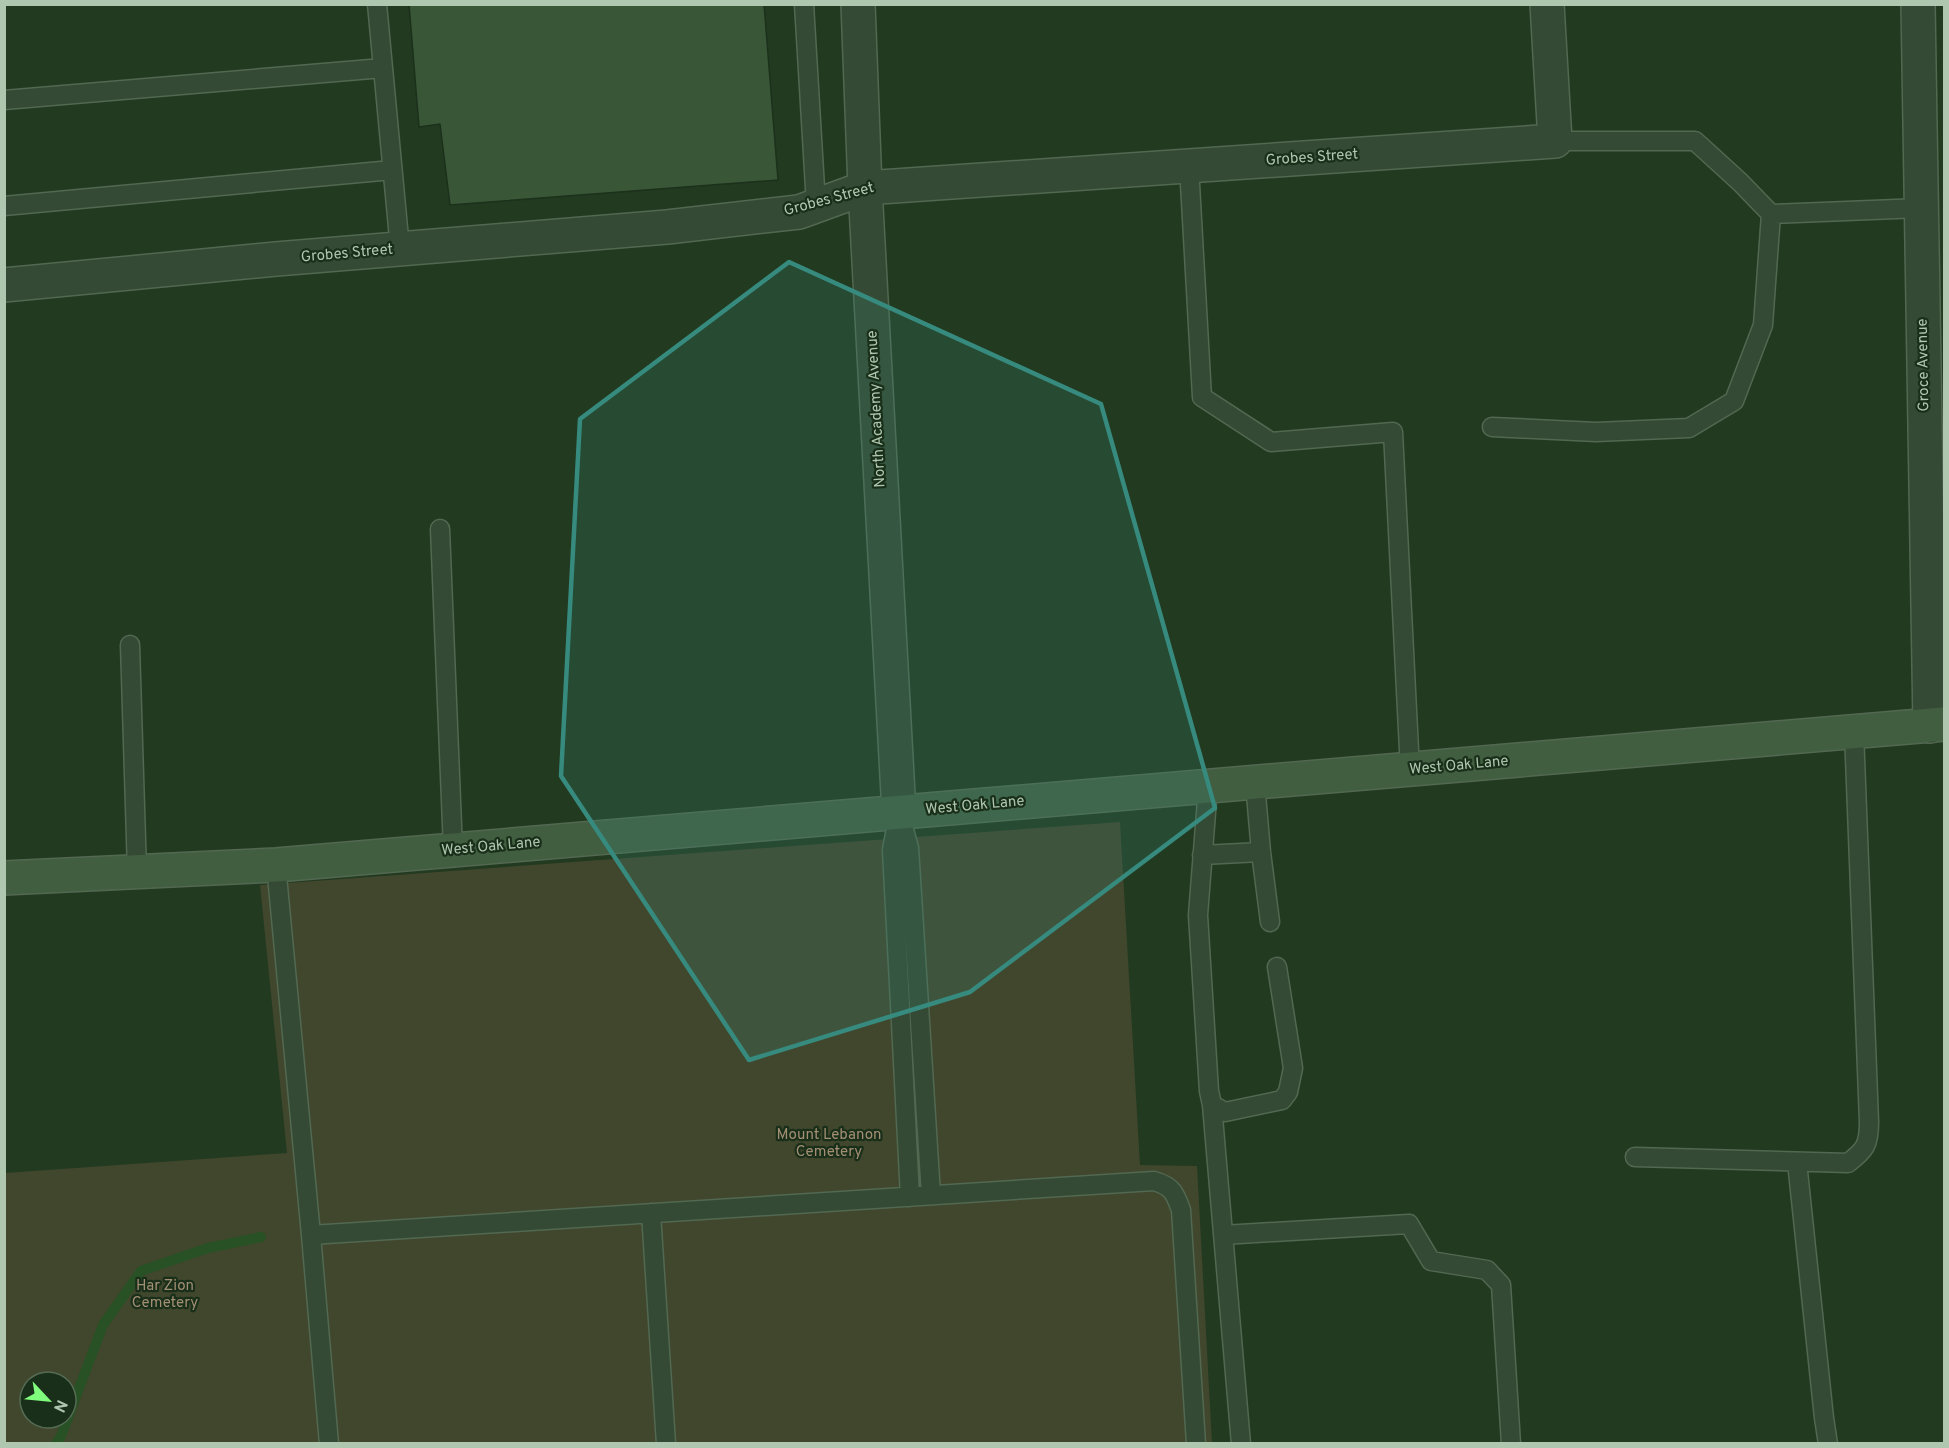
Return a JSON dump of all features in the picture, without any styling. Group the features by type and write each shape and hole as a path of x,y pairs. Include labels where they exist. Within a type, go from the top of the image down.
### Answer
{"main road":[{"name":"West Oak Lane","path":"4,878 276,865 1937,725"}],"street":[{"name":"North Academy Avenue","path":"858,4 865,188 899,813"},
{"path":"1547,4 1555,141"},
{"name":"Groce Avenue","path":"1918,4 1921,208 1937,725"},
{"name":"Grobes Street","path":"4,285 667,227 799,212 865,188 1555,141"}],"lane":[{"path":"377,4 400,249"},
{"path":"804,4 816,205"},
{"path":"4,100 383,68"},
{"path":"1555,141 1695,141 1771,214 1921,208"},
{"path":"1189,166 1202,397 1271,442 1393,432 1410,770"},
{"path":"4,206 392,170"},
{"path":"1492,427 1596,432 1689,428 1734,401 1763,325 1771,214"},
{"path":"440,528 453,850"},
{"path":"130,645 136,872"},
{"path":"1635,1157 1848,1163 1863,1152 1869,1138 1854,732"},
{"path":"1255,783 1270,922"},
{"path":"1208,787 1198,915 1209,1091 1241,1443"},
{"path":"899,813 909,848 931,1195"},
{"path":"899,813 892,850 910,1197"},
{"path":"1202,855 1261,852"},
{"path":"276,865 329,1443"},
{"path":"1212,1105 1225,1112 1282,1100 1288,1092 1293,1068 1277,966"},
{"path":"1797,1162 1828,1443"},
{"path":"311,1235 1154,1181 1166,1184 1176,1196 1182,1210 1196,1443"},
{"path":"651,1213 666,1443"},
{"path":"1223,1235 1408,1224 1431,1262 1487,1270 1501,1285 1512,1443"}],"highlighted area":[{"path":"789,262 1101,404 1215,808 970,992 749,1060 561,776 580,419"}],"green space":[{"name":"Mount Lebanon Cemetery","path":"1120,822 1140,1165 1197,1166 1212,1443 5,1444 5,1173 287,1153 260,885"}],"building":[{"path":"409,4 764,4 778,180 450,205 440,124 419,127"}],"waterway":[{"path":"56,1444 103,1325 141,1271 208,1248 261,1237"}],"park label":[{"name":"Har Zion Cemetery","path":"165,1294"}]}
